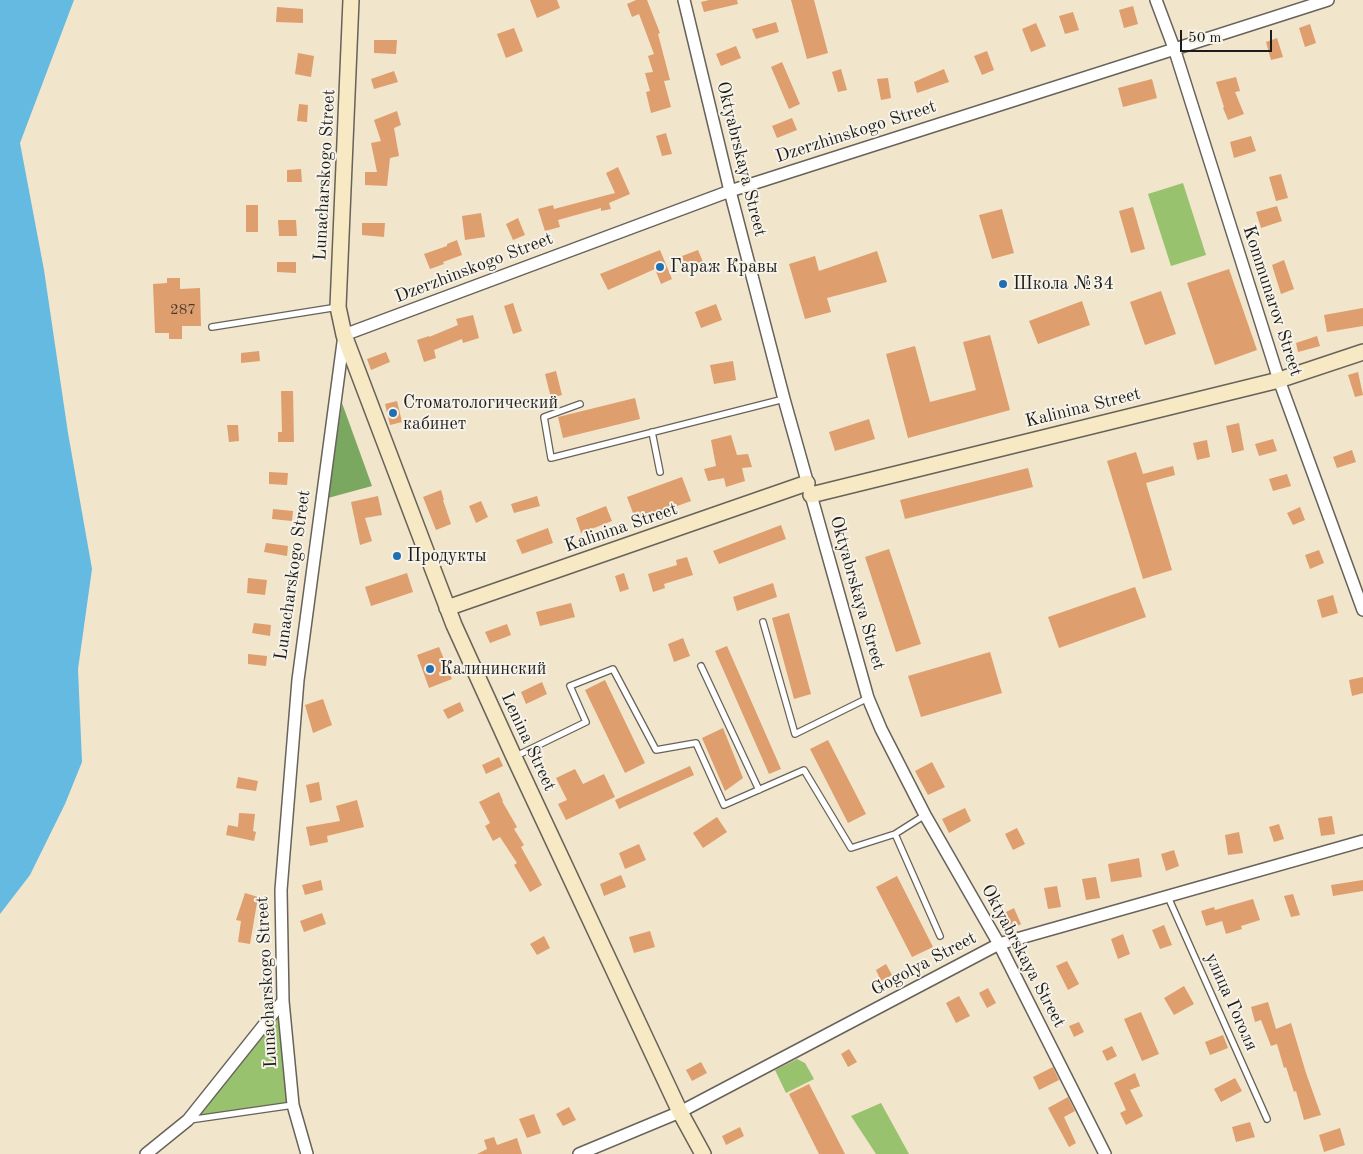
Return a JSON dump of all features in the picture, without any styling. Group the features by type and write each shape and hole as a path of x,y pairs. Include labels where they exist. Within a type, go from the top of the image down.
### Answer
{"street":[{"name":"Lunacharskogo Street","path":"307,1154 293,1105 283,1001 281,890 297,690 344,335 338,307 351,0"},
{"name":"Oktyabrskaya Street","path":"684,0 730,191 784,398 868,698 881,729 926,815 999,944 1105,1154"},
{"name":"Kommunarov Street","path":"1156,0 1174,48 1279,380 1363,610"},
{"name":"Dzerzhinskogo Street","path":"344,335 730,191 1328,0"},
{"name":"Lenina Street","path":"344,335 447,608 514,757 680,1112 703,1154"},
{"name":"Kalinina Street","path":"447,608 809,489 1279,380 1363,352"},
{"name":"Gogolya Street","path":"579,1154 680,1112 999,944 1363,841"},
{"path":"146,1154 188,1120 283,1001"}],"lane":[{"path":"212,327 338,307"},
{"path":"580,404 544,416 551,458 784,398"},
{"path":"652,432 660,472"},
{"path":"762,622 796,734 868,698"},
{"path":"701,666 759,790"},
{"path":"514,757 586,722 570,686 613,669 656,750 696,743 724,805 804,770 851,848 895,834 926,815"},
{"path":"895,834 940,936"},
{"name":"улица Гоголя","path":"1168,897 1267,1119"},
{"path":"188,1120 293,1105"}],"green space":[{"path":"1183,183 1206,255 1171,266 1148,194"},
{"path":"342,403 372,486 328,498"},
{"path":"283,1001 293,1105 188,1120"},
{"path":"797,1059 805,1063 814,1079 786,1093 775,1070"},
{"path":"881,1103 909,1154 876,1154 851,1116"}],"water":[{"path":"0,0 74,0 20,143 44,270 68,433 92,569 78,669 82,762 65,804 30,875 0,914"}],"building":[{"path":"530,0 557,0 560,8 537,18"},
{"path":"636,0 647,0 660,33 658,34 670,80 664,81 671,107 651,113 646,92 650,91 645,73 653,72 648,56 654,54 639,14 632,17 627,4"},
{"path":"709,0 737,0 738,4 704,12 701,2"},
{"path":"791,0 814,0 828,53 807,59"},
{"path":"1133,6 1138,24 1124,28 1119,10"},
{"path":"277,7 303,9 303,23 276,22"},
{"path":"1073,12 1079,30 1065,34 1059,16"},
{"path":"776,22 779,32 756,39 752,29"},
{"path":"1036,23 1046,46 1031,52 1022,29"},
{"path":"1310,24 1316,43 1305,47 1299,28"},
{"path":"514,28 523,51 506,58 497,34"},
{"path":"1277,38 1283,57 1271,60 1266,42"},
{"path":"374,40 397,40 396,54 374,53"},
{"path":"736,46 741,58 721,66 716,54"},
{"path":"987,51 994,70 982,75 974,56"},
{"path":"298,53 314,56 311,77 295,74"},
{"path":"782,62 800,104 789,109 771,67"},
{"path":"841,69 847,90 838,92 832,72"},
{"path":"944,69 949,82 917,93 914,82"},
{"path":"394,71 398,82 374,89 371,79"},
{"path":"1236,77 1240,91 1235,92 1244,114 1228,120 1216,82"},
{"path":"888,78 891,98 881,100 877,79"},
{"path":"1152,79 1157,98 1123,107 1118,88"},
{"path":"299,104 308,105 307,122 297,121"},
{"path":"397,111 401,125 394,128 399,156 390,158 387,186 365,185 365,172 377,172 371,143 381,141 374,120"},
{"path":"792,118 797,130 777,138 772,126"},
{"path":"666,133 672,154 662,156 656,136"},
{"path":"1251,136 1256,151 1234,158 1230,142"},
{"path":"618,167 630,194 609,203 611,209 601,211 601,208 558,220 560,227 545,231 538,209 553,205 554,209 615,193 606,173"},
{"path":"301,169 302,182 287,182 287,170"},
{"path":"1281,174 1288,198 1276,201 1269,177"},
{"path":"246,205 258,205 258,232 246,232"},
{"path":"1277,206 1282,221 1261,228 1256,212"},
{"path":"1133,207 1145,249 1131,253 1119,211"},
{"path":"1002,209 1014,253 992,259 979,215"},
{"path":"481,213 485,237 465,240 462,216"},
{"path":"518,218 525,235 513,240 506,224"},
{"path":"278,220 296,220 297,236 279,236"},
{"path":"362,223 385,223 384,237 362,235"},
{"path":"457,240 462,255 430,269 424,254 447,246 447,244"},
{"path":"660,250 672,279 661,284 655,269 608,290 600,274"},
{"path":"698,250 703,262 686,268 682,256"},
{"path":"877,251 887,282 827,298 831,312 805,319 789,264 815,256 819,271"},
{"path":"1284,260 1294,289 1281,294 1272,265"},
{"path":"277,262 296,262 296,273 277,272"},
{"path":"1229,269 1257,350 1215,365 1187,283"},
{"path":"167,278 180,278 180,289 200,288 201,326 182,326 182,339 169,339 169,333 155,333 153,284 167,283"},
{"path":"1161,291 1176,334 1145,345 1130,302"},
{"path":"1082,301 1090,325 1038,344 1029,321"},
{"path":"513,303 522,331 513,334 504,306"},
{"path":"716,304 722,320 701,328 695,312"},
{"path":"1363,308 1363,326 1327,332 1324,315"},
{"path":"473,315 479,338 463,343 462,339 434,350 436,358 424,362 417,340 458,325 456,319"},
{"path":"990,335 1010,410 908,438 886,354 915,346 930,402 976,390 963,342"},
{"path":"1317,336 1320,346 1298,352 1296,343"},
{"path":"259,351 260,361 241,363 241,353"},
{"path":"386,352 390,362 371,370 367,359"},
{"path":"733,361 736,380 714,384 710,365"},
{"path":"556,371 562,395 551,398 545,374"},
{"path":"1358,372 1363,395 1355,397 1348,375"},
{"path":"281,391 293,391 294,442 278,442 278,432 282,432"},
{"path":"635,398 640,419 563,438 558,417"},
{"path":"397,401 402,422 390,425 385,404"},
{"path":"869,419 875,439 835,451 829,432"},
{"path":"1239,423 1244,450 1232,453 1226,426"},
{"path":"227,425 238,425 239,441 229,442"},
{"path":"731,435 737,455 748,454 752,467 742,468 745,481 726,487 724,478 708,481 704,469 716,466 711,440"},
{"path":"1273,439 1277,451 1259,456 1255,444"},
{"path":"1207,440 1210,457 1197,460 1193,443"},
{"path":"1352,450 1356,462 1337,468 1333,457"},
{"path":"1136,452 1143,474 1173,466 1175,475 1146,483 1172,570 1143,579 1107,461"},
{"path":"1028,468 1033,487 905,519 900,500"},
{"path":"269,472 288,473 287,485 269,484"},
{"path":"1287,474 1291,486 1273,491 1269,479"},
{"path":"682,477 691,501 636,521 627,497"},
{"path":"441,490 451,524 436,530 423,497"},
{"path":"378,496 382,515 365,518 372,541 360,545 351,502"},
{"path":"537,496 540,506 514,513 511,504"},
{"path":"481,501 488,517 476,523 469,506"},
{"path":"606,506 612,521 581,533 576,518"},
{"path":"1300,507 1305,520 1293,525 1287,513"},
{"path":"273,509 293,511 292,521 272,519"},
{"path":"781,525 786,539 719,564 713,551"},
{"path":"548,528 553,543 522,554 516,540"},
{"path":"266,543 288,546 287,556 264,552"},
{"path":"889,549 921,644 896,652 865,557"},
{"path":"1319,550 1324,563 1310,569 1305,555"},
{"path":"687,557 693,575 664,584 665,588 653,592 648,574 677,565 676,560"},
{"path":"407,573 413,592 371,606 365,587"},
{"path":"624,573 629,589 620,592 615,576"},
{"path":"248,578 267,580 265,595 247,593"},
{"path":"773,583 777,597 737,611 733,597"},
{"path":"1135,587 1146,617 1059,648 1048,617"},
{"path":"1333,595 1338,613 1322,618 1317,600"},
{"path":"571,603 575,617 540,626 536,612"},
{"path":"789,613 811,694 794,699 772,618"},
{"path":"254,623 271,625 270,636 252,633"},
{"path":"507,624 511,635 490,643 485,632"},
{"path":"683,638 690,656 674,662 668,644"},
{"path":"727,646 781,769 769,774 715,651"},
{"path":"439,647 452,679 429,688 417,655"},
{"path":"990,652 1002,693 921,717 908,676"},
{"path":"248,654 267,656 266,666 248,664"},
{"path":"1363,677 1363,693 1352,696 1349,680"},
{"path":"605,680 645,763 625,773 585,690"},
{"path":"542,682 547,694 526,704 521,692"},
{"path":"323,699 332,725 313,733 305,705"},
{"path":"460,702 464,711 448,719 443,710"},
{"path":"723,728 743,778 725,791 702,738"},
{"path":"828,740 866,814 848,823 810,749"},
{"path":"499,757 503,766 486,774 482,765"},
{"path":"932,762 945,787 928,795 915,771"},
{"path":"690,766 694,775 619,809 615,800"},
{"path":"575,769 583,784 604,774 615,797 566,820 558,804 567,800 556,778"},
{"path":"238,777 258,781 256,791 236,788"},
{"path":"319,782 322,800 310,803 306,785"},
{"path":"499,792 517,827 514,829 524,845 521,847 542,885 530,892 514,865 517,863 500,837 493,841 485,826 490,823 479,802"},
{"path":"357,800 364,827 327,836 328,842 310,846 306,827 340,821 336,806"},
{"path":"965,808 971,821 949,833 942,819"},
{"path":"239,813 255,814 253,831 256,832 254,841 226,835 228,825 238,827"},
{"path":"1332,816 1335,834 1321,836 1318,818"},
{"path":"717,817 727,832 703,848 693,833"},
{"path":"1279,824 1284,839 1274,842 1269,827"},
{"path":"1017,828 1025,844 1013,850 1005,834"},
{"path":"1239,832 1243,853 1228,855 1225,835"},
{"path":"639,844 646,860 625,869 619,853"},
{"path":"1174,850 1179,866 1166,871 1161,854"},
{"path":"1139,858 1142,877 1111,882 1108,864"},
{"path":"621,875 626,887 604,896 600,884"},
{"path":"897,876 933,947 912,957 876,887"},
{"path":"1096,877 1100,898 1086,900 1082,879"},
{"path":"321,880 323,890 305,895 302,885"},
{"path":"1363,880 1363,891 1333,896 1331,885"},
{"path":"1057,886 1061,907 1048,909 1044,888"},
{"path":"245,893 258,897 250,944 238,942 241,921 236,920"},
{"path":"1293,894 1300,915 1291,917 1284,896"},
{"path":"1253,899 1260,920 1241,926 1242,929 1226,934 1222,921 1206,926 1201,911 1214,907 1215,910"},
{"path":"1014,908 1021,924 1006,932 998,916"},
{"path":"322,913 326,924 304,932 300,921"},
{"path":"1164,925 1172,945 1160,949 1152,930"},
{"path":"650,931 655,947 634,953 629,937"},
{"path":"1123,934 1130,954 1118,959 1111,939"},
{"path":"544,936 550,948 537,955 530,944"},
{"path":"1067,961 1079,984 1068,990 1056,966"},
{"path":"886,964 892,975 881,981 876,970"},
{"path":"1184,986 1194,1004 1174,1015 1164,998"},
{"path":"988,988 996,1003 987,1008 979,993"},
{"path":"959,996 970,1016 956,1023 946,1003"},
{"path":"1268,1002 1276,1029 1291,1023 1321,1115 1304,1120 1296,1091 1294,1092 1286,1067 1284,1068 1277,1044 1271,1046 1261,1020 1255,1022 1251,1007"},
{"path":"1141,1012 1159,1054 1142,1061 1124,1019"},
{"path":"1079,1022 1084,1032 1074,1037 1069,1026"},
{"path":"1223,1035 1228,1048 1210,1055 1205,1042"},
{"path":"1112,1046 1117,1056 1107,1061 1102,1051"},
{"path":"849,1049 857,1062 848,1067 841,1054"},
{"path":"701,1062 707,1073 692,1081 686,1070"},
{"path":"1053,1067 1059,1080 1039,1090 1033,1077"},
{"path":"1135,1073 1140,1086 1130,1090 1143,1116 1126,1125 1120,1113 1126,1110 1114,1083"},
{"path":"1235,1078 1242,1091 1221,1102 1214,1089"},
{"path":"809,1084 845,1154 819,1154 789,1094"},
{"path":"1068,1097 1075,1111 1064,1117 1076,1143 1069,1147 1048,1108"},
{"path":"569,1107 576,1120 563,1126 556,1114"},
{"path":"534,1114 541,1133 527,1138 519,1119"},
{"path":"1250,1122 1255,1137 1236,1142 1232,1127"},
{"path":"740,1127 744,1136 726,1145 722,1136"},
{"path":"1340,1128 1345,1145 1324,1152 1319,1135"},
{"path":"494,1137 497,1145 517,1138 522,1154 477,1154 487,1149 484,1140"}],"place":[{"name":"Гараж Кравы","path":"660,267"},
{"name":"Школа №34","path":"1003,284"},
{"name":"Стоматологический кабинет","path":"393,413"},
{"name":"Продукты","path":"397,556"},
{"name":"Калининский","path":"430,669"}]}
